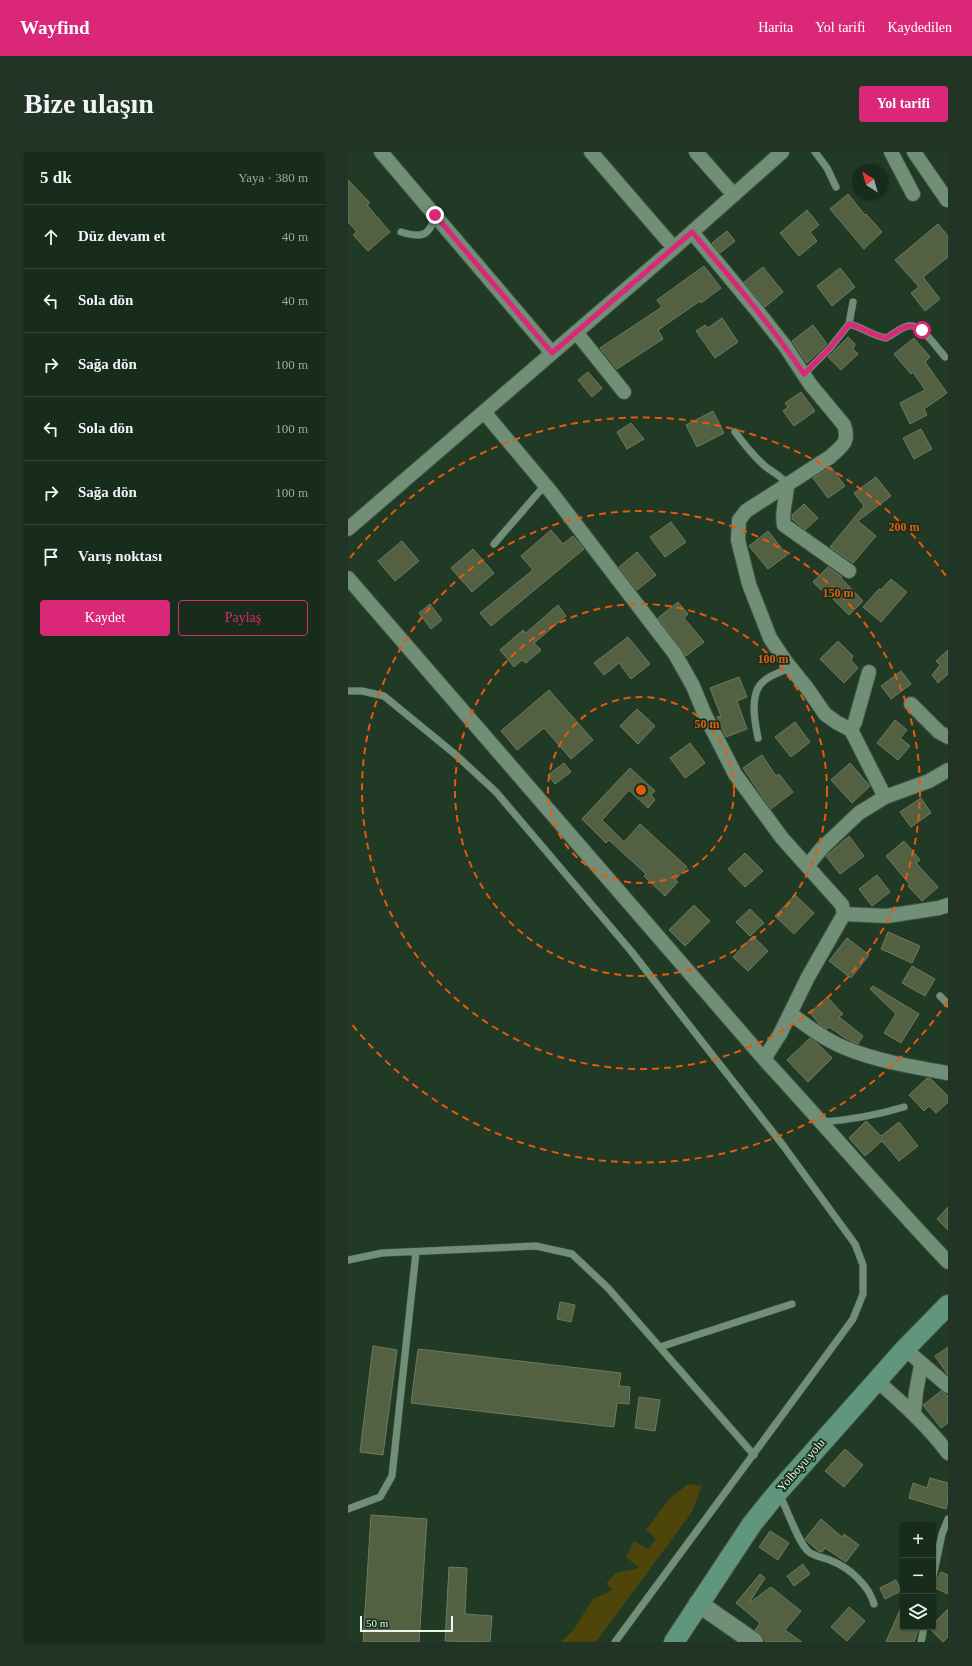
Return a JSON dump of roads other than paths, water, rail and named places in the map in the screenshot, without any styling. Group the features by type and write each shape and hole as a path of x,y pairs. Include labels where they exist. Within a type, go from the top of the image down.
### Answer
{"main road":[{"name":"Yolboyu yolu","path":"674,1642 698,1603 752,1524 778,1492 905,1350 948,1305"}],"street":[{"path":"381,152 552,353"},
{"path":"591,152 674,248"},
{"path":"696,152 734,195"},
{"path":"348,529 674,248 782,152"},
{"path":"891,152 913,194"},
{"path":"914,152 947,200"},
{"path":"692,232 785,346 804,374 844,425 847,432 847,438 842,446 830,457 746,511 739,520 738,540 749,584 770,638 790,668 825,714 851,730 885,797"},
{"path":"576,332 624,392"},
{"path":"484,412 545,485 675,654 693,686 705,715 735,774 782,838 842,905 844,914 808,977 791,1014 764,1059"},
{"path":"787,484 787,496 783,506 782,518 784,525 849,571"},
{"path":"348,578 764,1059 822,1122 896,1208 948,1262"},
{"path":"851,730 855,722 870,672"},
{"path":"911,704 939,732 948,737"},
{"path":"808,866 822,848 859,813 885,797 929,781 948,770"},
{"path":"844,914 887,916 939,908 948,905"},
{"path":"791,1014 811,1029 842,1046 886,1061 948,1073"},
{"path":"905,1350 948,1386"},
{"path":"914,1413 921,1364"},
{"path":"877,1381 914,1413 948,1453"},
{"path":"698,1603 754,1642"}],"lane":[{"path":"815,152 827,168 836,186"},
{"path":"401,232 416,237 426,233 433,225 435,215"},
{"path":"804,374 830,348 849,324 853,302"},
{"path":"849,324 886,338 907,326 913,326 922,330 945,357"},
{"path":"735,432 766,467 781,476 787,484"},
{"path":"494,544 545,485"},
{"path":"758,738 753,710 760,685 771,676 790,668"},
{"path":"348,691 362,691 384,696 456,754 496,792 631,951 782,1144 855,1244 862,1265 863,1294 853,1319 614,1642"},
{"path":"940,996 948,1004"},
{"path":"822,1122 845,1121 904,1107"},
{"path":"348,1260 382,1253 536,1246 572,1254 608,1288 754,1454"},
{"path":"348,1509 380,1497 392,1476 416,1252"},
{"path":"660,1347 792,1304"},
{"path":"778,1492 800,1539 809,1552 833,1561 845,1569 865,1586 871,1594 874,1604"},
{"path":"936,1563 942,1534 948,1519"},
{"path":"921,1642 923,1630"}]}
